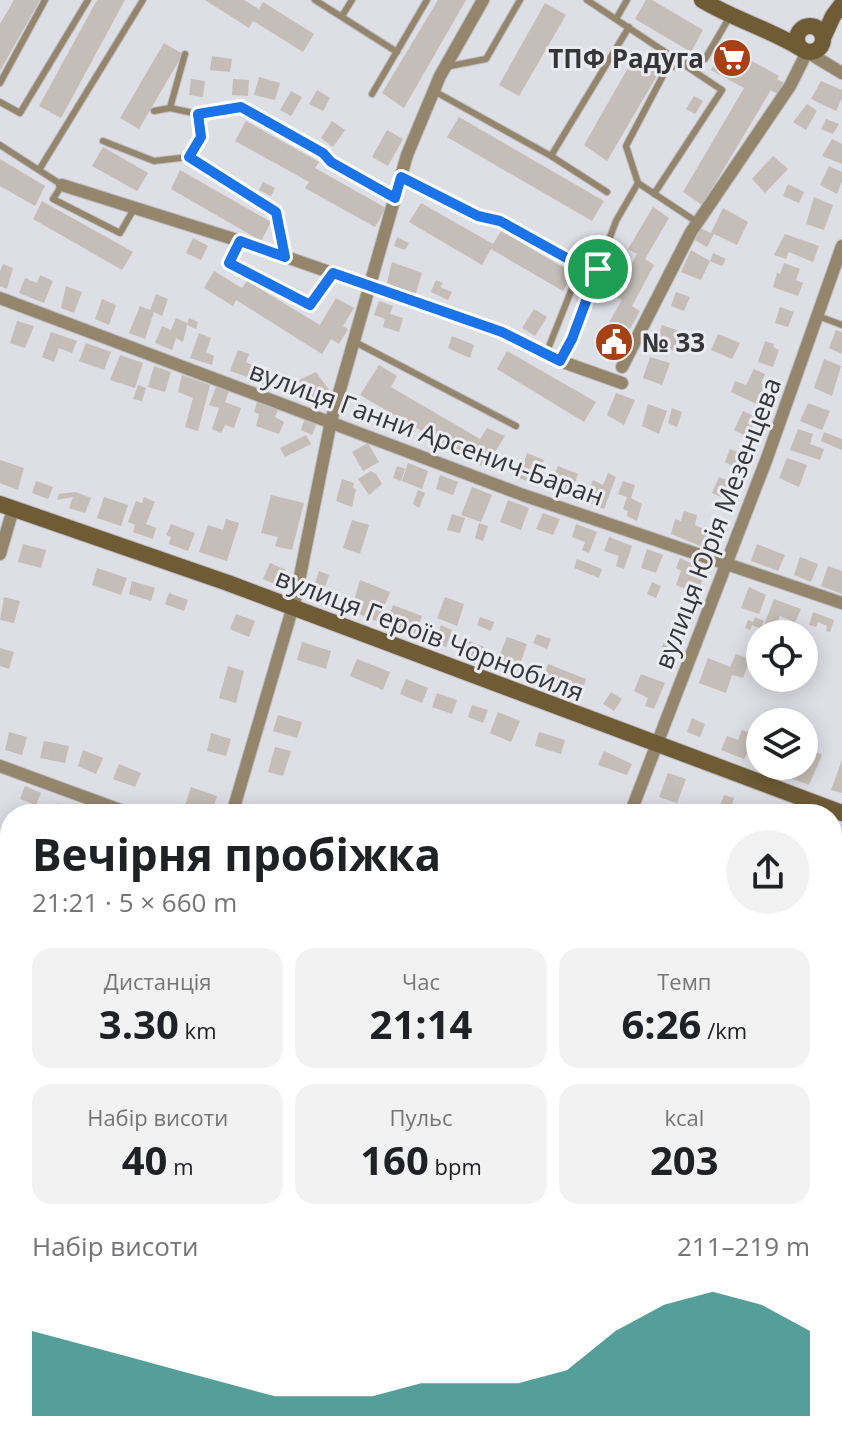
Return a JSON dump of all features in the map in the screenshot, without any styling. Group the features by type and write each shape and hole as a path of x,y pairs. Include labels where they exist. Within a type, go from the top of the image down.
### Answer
{"main road":[{"path":"717,6 804,50 814,52 815,33"},
{"path":"804,50 797,37 815,33 837,10"},
{"path":"771,31 815,33"},
{"name":"вулиця Героїв Чорнобиля","path":"6,506 228,583 818,804"}],"street":[{"path":"235,804 292,608 331,421 401,177 445,67 483,0"},
{"path":"815,33 837,69"},
{"path":"622,367 697,222 790,86 804,50 837,69"},
{"path":"62,185 240,241 502,332 560,361 622,383"},
{"name":"вулиця Юрія Мезенцева","path":"634,804 727,563 842,246"},
{"name":"вулиця Ганни Арсенич-Баран","path":"0,298 523,495 842,603"},
{"path":"0,554 6,506"},
{"path":"0,766 104,804"}],"lane":[{"path":"0,83 45,0"},
{"path":"0,102 20,113 88,0"},
{"path":"39,170 143,0"},
{"path":"315,0 397,52"},
{"path":"342,16 352,0"},
{"path":"372,94 427,0"},
{"path":"445,67 486,59 520,0"},
{"path":"587,0 722,90 654,194"},
{"path":"616,19 627,0"},
{"path":"697,222 638,183 626,146 667,68 705,59 717,6"},
{"path":"551,156 629,27"},
{"path":"170,108 185,54"},
{"path":"434,91 551,156 607,192"},
{"path":"154,111 170,108 198,114 241,107 395,198"},
{"path":"189,157 201,137 198,114"},
{"path":"103,141 154,161 189,157 276,212 285,257"},
{"path":"0,145 62,185 53,199 120,233 135,207"},
{"path":"401,177 478,216 500,221 581,266 598,269"},
{"path":"560,361 572,339 616,221 638,183"},
{"path":"240,241 229,263 310,305 333,273"},
{"path":"546,354 581,266"},
{"path":"818,316 842,325"},
{"path":"353,341 516,426"}],"building":[{"path":"14,0 40,0 0,71 0,24"},
{"path":"97,0 125,0 61,118 39,106"},
{"path":"205,0 244,0 259,9 263,2 314,34 303,52 253,21 249,28"},
{"path":"438,0 466,0 404,108 382,93"},
{"path":"646,0 652,0 703,30 691,52 635,19"},
{"path":"545,3 566,15 519,96 499,85"},
{"path":"164,43 183,54 139,129 120,118"},
{"path":"725,46 779,76 777,79 784,83 777,94 771,90 702,205 683,192 744,88 711,70"},
{"path":"212,56 232,59 230,72 210,70"},
{"path":"633,59 646,67 649,62 661,69 607,161 584,145"},
{"path":"259,77 280,83 275,100 254,95"},
{"path":"191,79 205,81 203,97 189,95"},
{"path":"233,79 249,80 248,96 232,95"},
{"path":"821,81 842,90 836,111 811,99"},
{"path":"317,90 330,98 323,111 309,104"},
{"path":"291,91 302,97 291,116 280,110"},
{"path":"694,96 703,101 695,114 686,109"},
{"path":"807,104 817,111 806,130 793,122"},
{"path":"459,117 604,201 592,221 447,137"},
{"path":"826,119 839,124 833,134 821,129"},
{"path":"246,121 319,162 315,168 386,208 375,227 305,188 309,182 235,141"},
{"path":"332,121 345,130 333,147 321,138"},
{"path":"387,130 403,139 388,166 372,157"},
{"path":"832,139 842,144 842,164 822,156"},
{"path":"103,147 148,173 137,191 92,166"},
{"path":"773,156 788,169 765,193 752,179"},
{"path":"0,159 45,186 35,206 0,186"},
{"path":"829,166 842,172 837,194 820,185"},
{"path":"180,170 271,222 261,241 171,189"},
{"path":"263,182 275,188 271,196 259,190"},
{"path":"788,184 804,192 799,203 783,196"},
{"path":"814,197 833,205 824,230 806,224"},
{"path":"42,201 133,252 122,270 33,219"},
{"path":"421,203 493,244 501,231 573,273 563,291 491,249 482,265 409,222"},
{"path":"653,207 669,218 645,259 654,265 632,306 640,311 617,353 598,341 622,300 614,296 637,254 628,249"},
{"path":"723,208 748,222 737,245 714,234 707,247 695,240 700,228 711,233"},
{"path":"785,234 819,246 813,262 789,252 786,259 774,255"},
{"path":"397,237 409,243 405,250 394,246"},
{"path":"193,238 208,246 201,260 186,253"},
{"path":"691,250 710,261 701,280 681,272"},
{"path":"713,253 726,259 722,266 710,261"},
{"path":"392,262 422,273 415,296 387,283"},
{"path":"784,263 800,269 796,280 803,283 798,296 773,287"},
{"path":"3,264 13,268 7,289 0,286"},
{"path":"214,271 242,288 247,281 320,325 336,298 354,308 343,326 348,329 339,344 331,339 322,354 236,300 233,306 204,288"},
{"path":"40,275 53,281 44,303 19,293 25,278 37,283"},
{"path":"436,280 443,283 440,287 452,292 448,300 431,292"},
{"path":"66,286 82,292 74,313 61,308"},
{"path":"676,292 690,297 684,311 671,306"},
{"path":"156,294 168,299 162,316 154,312 145,339 129,333 140,306 150,310"},
{"path":"102,299 116,305 109,325 95,319"},
{"path":"379,301 393,306 390,314 403,318 399,332 383,327 385,319 374,315"},
{"path":"780,307 794,312 788,327 775,323"},
{"path":"534,309 547,317 535,336 522,328"},
{"path":"176,318 187,323 183,342 176,338 172,350 155,343 162,326 171,330"},
{"path":"189,318 198,322 196,329 187,325"},
{"path":"17,321 34,326 25,348 10,343"},
{"path":"662,325 682,332 674,351 655,343"},
{"path":"836,330 842,332 842,354 829,348"},
{"path":"51,332 77,341 72,353 59,348 54,362 42,357"},
{"path":"199,333 211,338 206,352 214,356 212,365 190,358"},
{"path":"718,334 740,343 732,359 711,350"},
{"path":"452,336 474,345 470,358 448,348"},
{"path":"765,341 779,350 773,367 758,362"},
{"path":"86,343 111,352 104,370 79,361"},
{"path":"238,350 249,354 246,362 254,366 250,378 230,371"},
{"path":"507,351 596,402 584,422 497,369"},
{"path":"120,355 143,363 135,388 110,380"},
{"path":"650,357 670,363 662,385 643,378"},
{"path":"824,359 841,366 832,396 814,388"},
{"path":"379,365 397,376 391,387 480,439 487,428 505,436 485,468 360,395"},
{"path":"154,366 171,372 165,392 148,387"},
{"path":"754,369 765,374 761,383 773,388 767,409 731,392 735,381 746,385"},
{"path":"316,372 329,390 310,400 297,381"},
{"path":"182,375 210,385 198,431 185,427 193,398 178,392"},
{"path":"265,376 277,380 274,389 262,384"},
{"path":"138,385 146,388 142,401 133,399"},
{"path":"216,387 229,391 225,402 241,408 234,428 225,425 221,433 212,429 219,408 209,405"},
{"path":"616,393 635,400 624,425 607,415"},
{"path":"257,402 278,410 275,417 284,422 279,434 256,426 259,414 254,412"},
{"path":"808,403 830,411 822,430 800,421"},
{"path":"648,404 667,411 659,434 642,426"},
{"path":"672,408 682,412 677,427 668,423"},
{"path":"743,411 756,417 748,437 734,430"},
{"path":"305,418 317,422 312,435 301,430"},
{"path":"798,429 813,434 810,444 824,449 820,460 790,450"},
{"path":"824,432 842,439 842,450 821,441"},
{"path":"306,435 311,444 285,457 280,448"},
{"path":"368,443 379,462 363,471 352,452"},
{"path":"730,449 743,454 738,469 725,462"},
{"path":"527,453 544,460 534,484 519,478"},
{"path":"787,458 807,465 799,487 779,478"},
{"path":"0,460 24,468 18,490 0,483"},
{"path":"408,463 428,471 422,489 402,481"},
{"path":"397,466 405,469 401,481 393,478"},
{"path":"558,466 578,474 571,495 549,488"},
{"path":"371,471 382,484 369,495 358,479"},
{"path":"608,473 616,477 604,509 584,501 593,480 603,485"},
{"path":"440,475 458,482 453,495 436,489"},
{"path":"719,477 734,483 728,500 712,493"},
{"path":"342,479 354,483 353,488 356,489 352,507 336,501"},
{"path":"36,481 53,487 48,499 32,493"},
{"path":"623,481 635,485 631,498 642,504 637,521 627,516 628,511 623,509 627,497 618,494"},
{"path":"472,487 492,495 481,522 461,515"},
{"path":"418,490 425,493 419,508 413,504"},
{"path":"76,492 91,498 85,513 69,508 73,497 57,500 59,494"},
{"path":"271,495 304,503 292,550 275,546 278,537 261,533"},
{"path":"104,497 128,505 121,526 97,518"},
{"path":"144,497 155,502 146,524 156,528 153,539 133,532 135,525 128,522 136,501 142,503"},
{"path":"508,500 529,508 521,530 500,522"},
{"path":"684,511 697,515 695,525 708,531 703,547 671,534 675,519 681,521"},
{"path":"543,513 560,519 553,535 536,529"},
{"path":"452,514 465,518 460,533 447,530"},
{"path":"226,519 239,523 227,561 199,552 208,525 223,530"},
{"path":"352,520 369,525 360,554 343,548"},
{"path":"479,523 488,526 483,541 475,538"},
{"path":"171,524 195,533 188,551 169,544 171,537 166,535"},
{"path":"576,524 597,532 589,553 582,550 585,542 572,537"},
{"path":"609,537 632,546 624,569 616,566 619,556 604,551"},
{"path":"23,544 46,550 41,568 18,562"},
{"path":"757,544 785,555 778,571 751,561"},
{"path":"647,549 663,555 656,573 641,568"},
{"path":"800,557 818,564 811,582 794,575"},
{"path":"680,558 706,570 697,594 676,585 681,571 676,568"},
{"path":"577,559 602,569 599,578 574,568"},
{"path":"270,563 286,570 279,586 263,579"},
{"path":"828,566 842,571 842,594 821,586"},
{"path":"97,568 127,578 121,595 92,585"},
{"path":"319,571 329,575 324,590 338,594 334,606 310,598"},
{"path":"360,580 390,592 378,622 359,614 363,604 354,601"},
{"path":"132,581 155,588 151,601 129,594"},
{"path":"652,582 661,586 656,598 647,594"},
{"path":"749,587 766,595 759,614 741,608"},
{"path":"169,593 188,600 184,611 165,604"},
{"path":"4,597 20,601 14,623 0,620"},
{"path":"445,597 464,604 457,626 437,618"},
{"path":"774,599 801,609 796,620 780,616 778,620 766,620"},
{"path":"393,605 422,616 415,635 386,624"},
{"path":"813,612 834,620 830,632 818,620 811,620"},
{"path":"236,614 255,621 249,637 230,629"},
{"path":"480,617 494,622 491,631 477,625"},
{"path":"441,625 452,630 446,647 435,642"},
{"path":"668,632 680,637 673,657 660,652"},
{"path":"537,634 551,639 547,649 533,643"},
{"path":"507,637 527,644 520,664 515,662 511,670 496,664"},
{"path":"462,638 484,647 478,661 456,651"},
{"path":"302,642 331,651 326,669 297,660"},
{"path":"0,648 14,652 9,669 0,666"},
{"path":"736,654 746,658 743,678 732,675 726,693 699,683 708,658 730,667"},
{"path":"357,659 390,672 383,690 350,676"},
{"path":"548,664 586,679 581,694 543,680"},
{"path":"228,666 244,671 236,703 219,698"},
{"path":"641,674 665,683 654,709 645,706 648,698 634,691"},
{"path":"406,679 428,688 422,703 400,694"},
{"path":"611,692 622,699 614,711 603,704"},
{"path":"437,693 457,700 452,714 432,707"},
{"path":"472,705 488,710 483,723 468,717"},
{"path":"498,712 520,721 511,742 490,733"},
{"path":"278,715 302,722 297,738 273,731"},
{"path":"692,718 705,724 700,737 687,732"},
{"path":"742,730 746,731 744,759 721,750 727,736 738,740"},
{"path":"9,732 27,737 22,755 5,750"},
{"path":"539,732 565,740 561,754 535,746"},
{"path":"211,733 231,739 226,756 207,751"},
{"path":"44,741 69,746 65,763 40,758"},
{"path":"275,747 291,751 283,776 268,772"},
{"path":"83,750 103,758 96,774 78,766"},
{"path":"604,751 632,764 627,775 598,765"},
{"path":"842,760 842,793 831,790"},
{"path":"119,764 141,773 135,787 113,779"},
{"path":"668,773 686,779 677,803 659,797"},
{"path":"25,786 41,793 36,804 20,799"},
{"path":"191,787 217,796 214,804 186,804"},
{"path":"724,795 734,798 732,804 721,804"}],"place":[{"name":"ТПФ Радуга","path":"732,58"},
{"name":"№ 33","path":"614,342"}],"route":[{"path":"241,107 395,198 401,177 478,216 500,221 581,266 598,269 572,339 560,361 502,332 333,273 310,305 229,263 240,241 285,257 276,212 189,157 201,137 198,114 241,107"}]}
